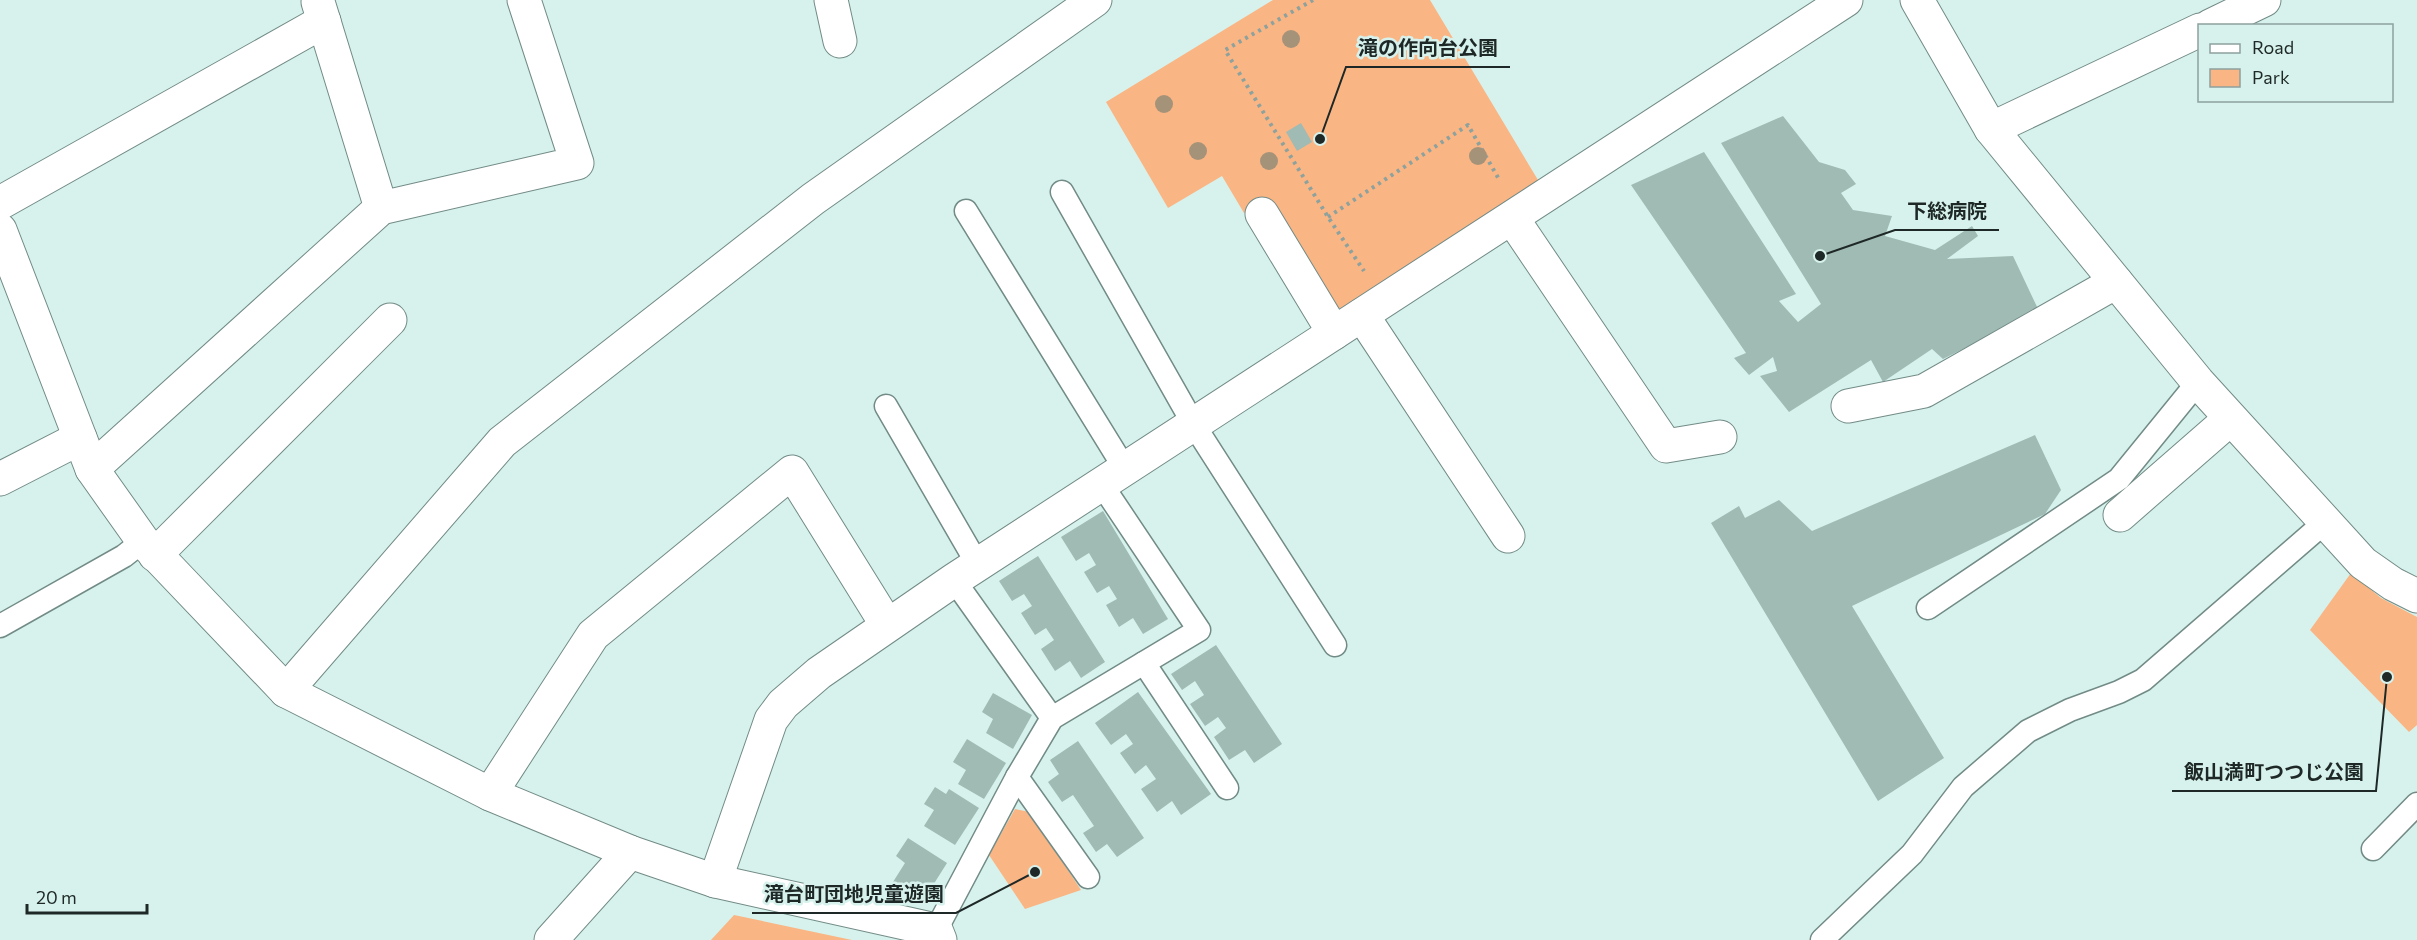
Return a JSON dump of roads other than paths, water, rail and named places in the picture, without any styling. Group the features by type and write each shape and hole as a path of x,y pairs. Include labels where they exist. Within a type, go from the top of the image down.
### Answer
{"street":[{"path":"92,469 381,208 577,163 524,0"},
{"path":"831,0 840,41"},
{"path":"286,691 502,442 813,199 1095,0"},
{"path":"716,881 771,720 783,704 819,673 886,625 1846,0"},
{"path":"1917,0 1991,129 2198,382 2324,523 2363,563 2393,584 2417,596"},
{"path":"2214,24 2264,0"},
{"path":"0,203 321,11 381,208"},
{"path":"1991,129 2198,30"},
{"path":"1262,214 1334,333"},
{"path":"1515,216 1666,446 1720,437"},
{"path":"0,230 92,469 149,548 286,691 490,794 630,852 716,881 938,935"},
{"path":"1848,406 1924,391 2116,282"},
{"path":"1372,309 1508,536"},
{"path":"149,548 390,321"},
{"path":"2120,515 2230,418"},
{"path":"0,479 80,438"},
{"path":"490,794 593,635 792,472 886,625"},
{"path":"551,940 630,852"}],"lane":[{"path":"1062,192 1194,425 1335,645"},
{"path":"938,935 1017,777 1052,718 1198,630 966,211"},
{"path":"1928,608 2119,479 2198,382"},
{"path":"886,406 966,573 1052,718"},
{"path":"1822,940 1912,854 1963,787 2028,731 2070,710 2119,692 2143,680 2324,523"},
{"path":"0,626 124,556 149,548"},
{"path":"1144,663 1227,788"},
{"path":"1017,777 1088,877"},
{"path":"2373,849 2417,804"}],"place":[{"name":"滝の作向台公園","path":"1320,139"},
{"name":"下総病院","path":"1820,256"},
{"name":"飯山満町つつじ公園","path":"2387,677"},
{"name":"滝台町団地児童遊園","path":"1035,872"}]}
